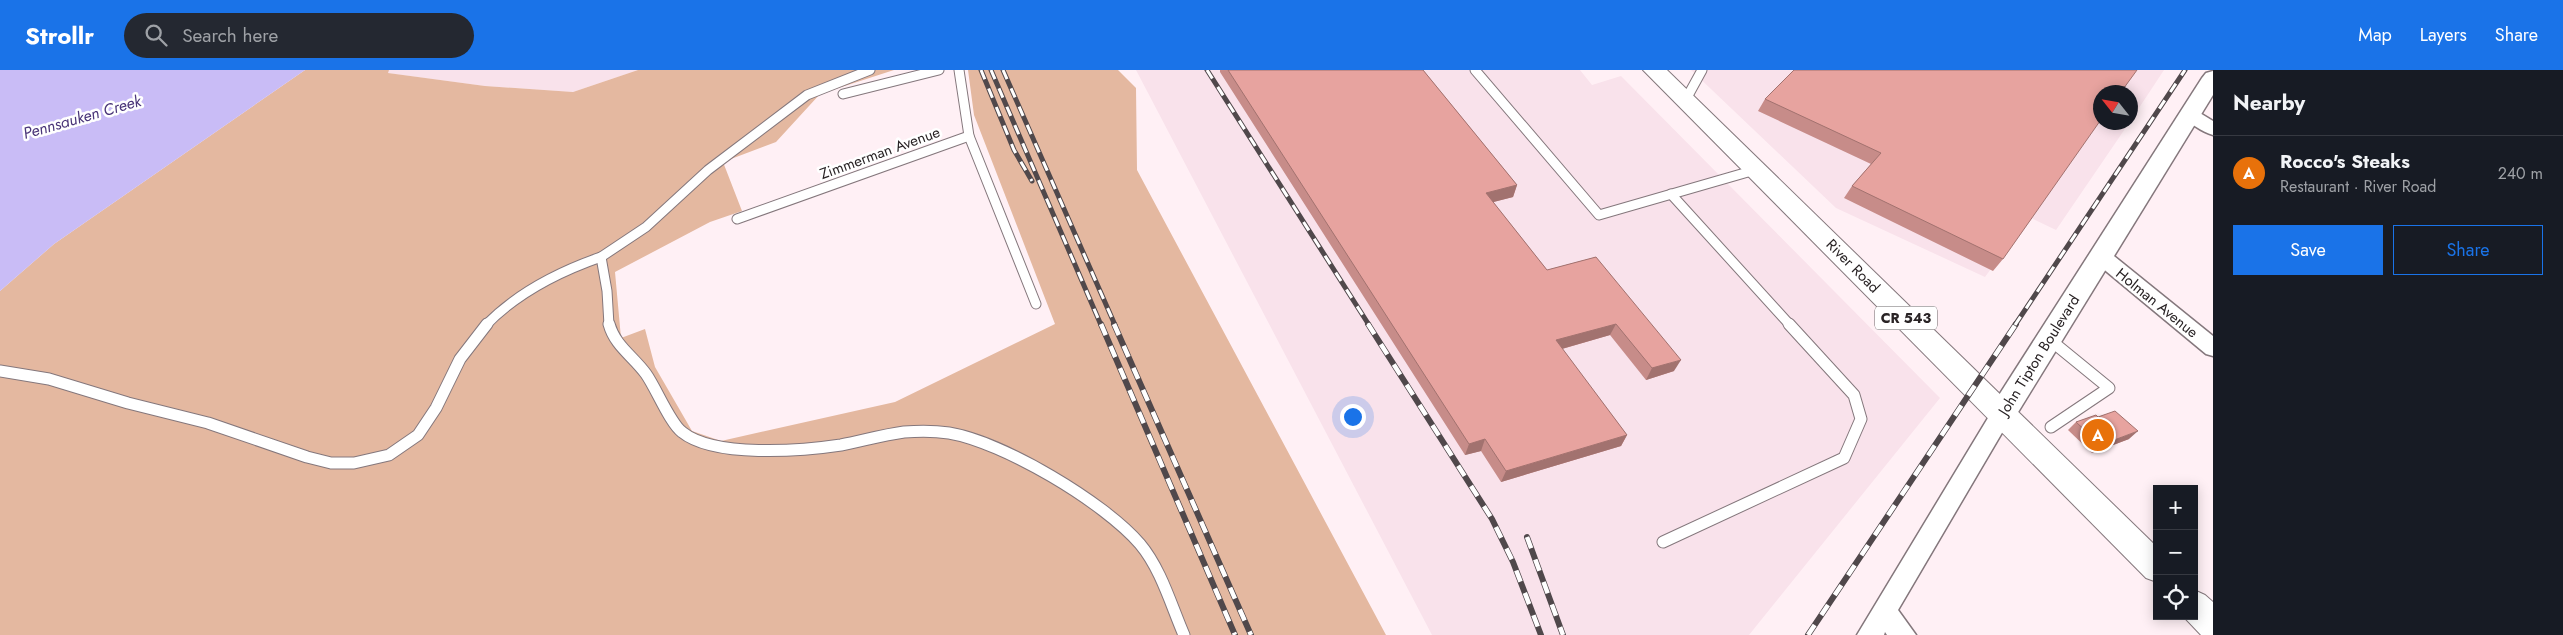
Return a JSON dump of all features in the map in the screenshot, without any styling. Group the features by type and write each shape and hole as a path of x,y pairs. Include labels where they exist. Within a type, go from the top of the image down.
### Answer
{"main road":[{"name":"River Road","path":"1654,70 2153,564"},
{"path":"2198,610 2213,624"}],"street":[{"name":"John Tipton Boulevard","path":"1870,635 1885,613 2002,414 2213,78"},
{"path":"2190,113 2213,129"},
{"name":"Holman Avenue","path":"2102,257 2213,348"},
{"path":"1885,613 1903,635"}],"lane":[{"path":"0,371 46,376 145,408 206,422 331,463 362,463 394,452 416,437 442,397 468,344 504,308 572,266 601,257 646,227 708,170 807,96 870,70"},
{"path":"843,94 939,70"},
{"path":"959,70 969,136 1036,304"},
{"path":"1475,70 1598,215 1756,170"},
{"path":"1685,101 1702,70"},
{"name":"Zimmerman Avenue","path":"737,219 969,136"},
{"path":"1663,542 1844,458 1861,419 1854,395 1671,194"},
{"path":"601,257 608,291 609,325 616,340 646,374 681,432 711,446 755,451 839,445 905,432 949,433 1006,452 1077,492 1121,525 1140,544 1155,566 1184,635"},
{"path":"2049,339 2109,388 2052,427"}],"shaded area":[{"path":"305,70 389,70 388,73 485,86 573,92 638,70 894,70 820,94 776,142 723,162 742,211 710,222 615,272 621,338 645,329 655,367 692,431 721,441 895,402 1055,324 974,115 968,70 1118,70 1136,88 1137,170 1386,635 0,635 0,291 54,244"},
{"path":"389,70 638,70 573,92 485,86 387,73"},
{"path":"1136,70 1580,70 1592,85 1621,76 1940,398 1749,635 1432,635"},
{"path":"1691,70 2164,70 2138,109 2138,85 2093,85 2093,130 2124,130 2056,230 2029,217 1985,277 1836,208"}],"water":[{"name":"Pennsauken Creek","path":"0,70 305,70 54,244 0,291"}],"building":[{"path":"1228,70 1423,70 1517,185 1486,193 1547,270 1596,257 1681,360 1652,368 1616,324 1556,340 1627,435 1506,471 1485,439 1469,444"},
{"path":"1794,70 2137,70 2126,85 2093,85 2094,130 2003,259 1852,186 1881,153 1765,99"},
{"path":"2115,411 2138,431 2101,445 2076,422 2096,415 2098,417"}],"railway":[{"path":"981,70 1014,150 1032,181"},
{"path":"991,70 1101,325"},
{"path":"1003,70 1115,325"},
{"path":"1207,70 1369,325"},
{"path":"2015,325 2185,70"},
{"path":"1101,324 1235,635"},
{"path":"1114,324 1251,635"},
{"path":"1368,324 1492,519 1513,562 1541,635"},
{"path":"1808,635 2016,324"},
{"path":"1527,537 1563,635"}],"place":[{"name":"Rocco's Steaks","path":"2098,435"}]}
